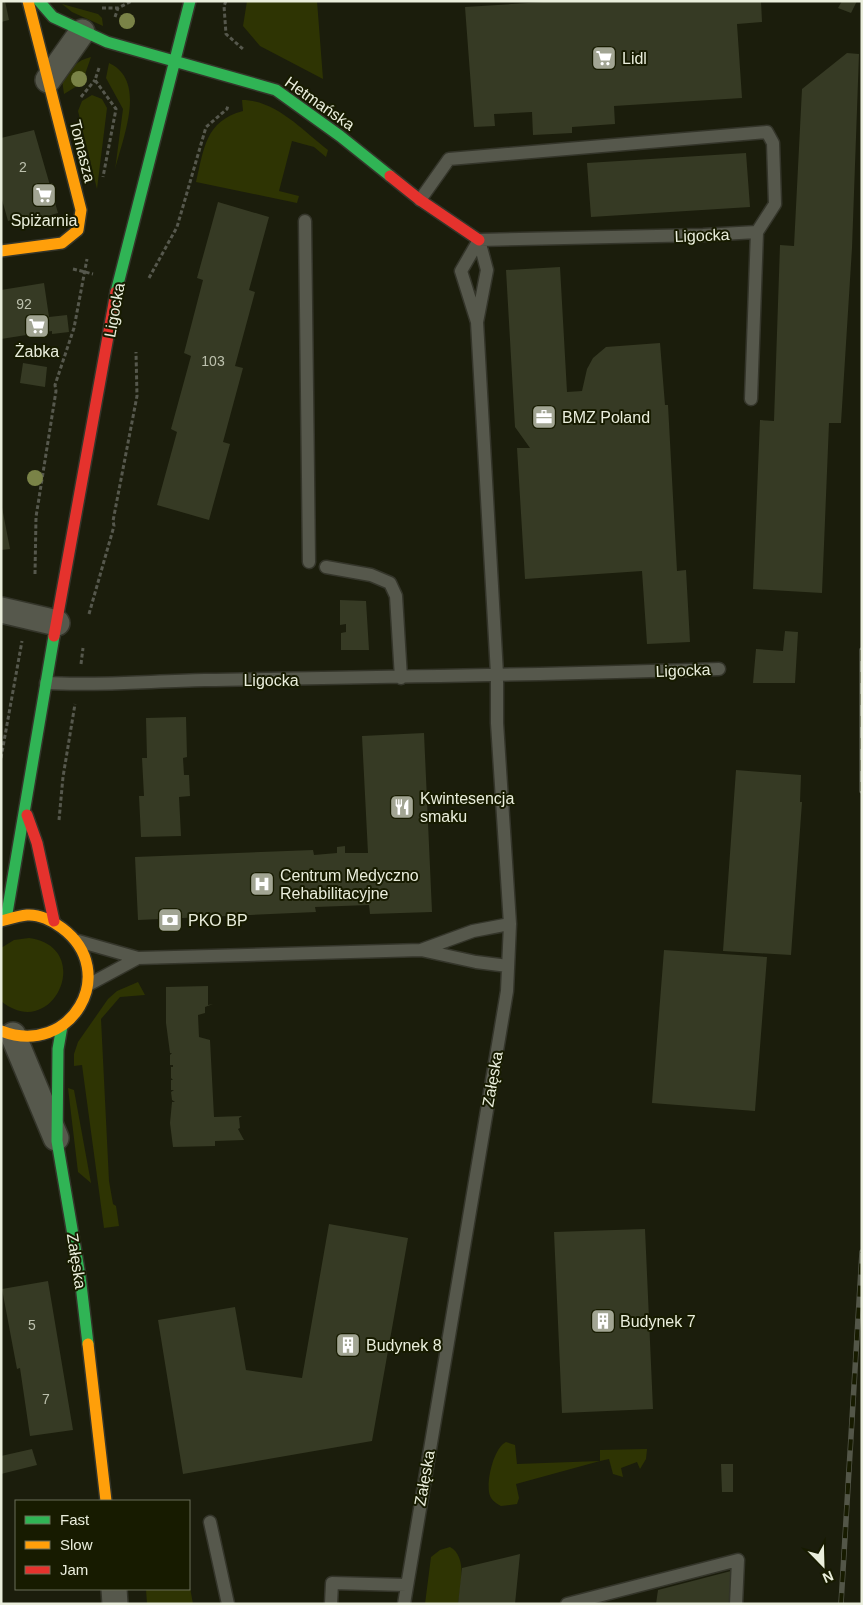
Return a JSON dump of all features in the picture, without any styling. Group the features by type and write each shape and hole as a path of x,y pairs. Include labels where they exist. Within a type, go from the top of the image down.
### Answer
{"street":[{"name":"Tomasza","path":"1,251 62,243 78,230 81,210 28,1"},
{"name":"Hetmańska","path":"39,1 53,17 82,32 131,50 206,69 276,90 340,136 420,200 479,240"},
{"name":"Ligocka","path":"4,920 119,278 190,1"},
{"path":"48,80 82,32"},
{"path":"1,610 57,623"},
{"name":"Ligocka","path":"24,805 37,843 54,920"},
{"path":"5,846 20,837"},
{"path":"4,920 30,914 54,920 72,933 78,941 88,967 88,985 79,1008 62,1026 34,1036 7,1033"},
{"name":"Załęska","path":"62,1026 58,1049 58,1141 80,1276 106,1500"},
{"name":"Załęska","path":"7,1033 58,1141"},
{"path":"114,1590 115,1604"}],"lane":[{"path":"420,200 449,159 766,132 773,143 775,204 757,232 751,399"},
{"path":"306,221 309,562"},
{"name":"Ligocka","path":"479,240 757,232"},
{"path":"477,322 461,271 479,240"},
{"path":"421,950 473,932 510,924 497,723 497,674 484,481 477,322 487,270 479,240"},
{"path":"326,567 371,575 390,583 396,596 401,678"},
{"name":"Ligocka","path":"46,683 78,685 203,680 401,678 497,674 565,675 719,669"},
{"name":"Załęska","path":"404,1604 507,991 510,924"},
{"path":"78,941 138,958 421,950 476,962 508,966"},
{"path":"88,985 138,958"},
{"path":"210,1522 228,1604"},
{"path":"567,1604 738,1560 736,1604"},
{"path":"331,1604 332,1583 406,1585"}],"path":[{"path":"114,21 118,8 132,1"},
{"path":"226,1 224,6 226,34 246,52"},
{"path":"217,4 224,6"},
{"path":"101,60 95,80 116,109 102,183"},
{"path":"147,282 177,227 206,127 227,109 230,100"},
{"path":"34,581 36,518 56,391 55,385 74,328 88,254"},
{"path":"70,269 96,275"},
{"path":"86,623 114,526 118,494 137,396 136,348"},
{"path":"1,758 22,637"},
{"path":"59,826 63,777 84,641"}],"green space":[{"path":"247,1 317,1 323,79 260,46 243,26"},
{"path":"62,4 98,14 102,18 103,26 72,12"},
{"path":"91,57 82,83 64,94 62,80 78,63"},
{"path":"109,63 121,71 127,83 130,97 126,127 115,170 123,109 106,78"},
{"path":"92,95 102,99 107,108 97,189 78,111 82,101"},
{"path":"242,100 254,101 278,111 328,150 326,157 314,147 292,141 279,191 299,196 297,203 196,182 208,138 221,122 243,111"},
{"path":"29,938 49,945 60,958 63,973 60,989 50,1002 37,1011 20,1011 1,1001 1,948 14,940"},
{"path":"138,982 145,995 120,997 101,1019 109,1181 119,1226 104,1228 82,1065 74,1066 74,1054 78,1042 108,999 117,991"},
{"path":"68,1088 74,1090 91,1183 78,1172"},
{"path":"506,1442 515,1445 517,1464 600,1461 516,1484 519,1498 517,1504 501,1506 490,1497 489,1479 492,1464 498,1450"},
{"path":"647,1449 646,1459 640,1469 637,1462 621,1468 623,1477 613,1474 609,1459 600,1461 600,1450"},
{"path":"450,1547 456,1552 461,1565 462,1573 458,1604 425,1604 431,1557 440,1550"},
{"path":"190,1588 193,1604 147,1604 146,1590 190,1590"}],"building":[{"path":"1,1 5,1 9,20 1,22"},
{"name":"Lidl","path":"559,1 761,1 762,22 737,24 742,98 614,106 615,124 572,127 572,133 533,135 532,112 494,114 495,126 474,127 465,7"},
{"path":"842,1 857,1 851,13 838,8"},
{"path":"847,53 859,54 852,248 841,423 829,423 822,593 753,589 760,420 774,421 780,245 794,246 802,89"},
{"path":"34,130 58,213 23,223 21,217 8,221 1,196 1,138"},
{"path":"746,153 750,207 591,217 587,163"},
{"path":"218,202 269,217 249,290 255,292 235,366 243,368 223,442 230,444 209,520 157,505 177,432 171,429 191,356 184,353 203,280 197,278"},
{"path":"560,267 567,392 582,391 587,369 593,358 606,347 660,343 665,405 668,405 677,571 686,570 690,642 647,644 642,571 525,579 517,448 530,448 515,427 506,270"},
{"path":"44,283 49,317 67,315 69,332 52,334 52,331 1,339 1,290"},
{"path":"23,363 47,367 45,387 20,383"},
{"path":"1,502 10,549 1,550"},
{"path":"340,600 366,601 369,650 341,650 341,633 346,632 346,624 340,625"},
{"path":"785,631 798,632 795,683 753,683 756,649 783,651"},
{"path":"186,717 187,757 183,758 184,775 189,775 190,796 179,797 181,836 141,837 139,796 144,796 142,758 147,758 146,718"},
{"path":"424,733 432,912 370,914 369,905 315,907 316,912 138,920 135,857 313,850 314,855 337,853 337,847 345,846 345,853 368,853 362,736"},
{"path":"736,770 801,775 800,802 802,802 791,955 723,951"},
{"path":"664,950 767,957 755,1111 652,1103"},
{"path":"208,986 208,1005 213,1004 205,1007 205,1013 198,1015 199,1037 210,1040 214,1117 242,1116 239,1118 240,1128 238,1129 244,1140 215,1141 215,1146 173,1147 170,1123 172,1102 175,1102 172,1100 171,1092 174,1090 171,1090 171,1080 173,1080 171,1078 171,1067 173,1065 170,1065 170,1055 172,1053 170,1053 166,1023 166,987"},
{"name":"Budynek 8","path":"329,1224 408,1238 372,1441 183,1474 158,1320 235,1307 246,1370 302,1378"},
{"name":"Budynek 7","path":"645,1229 653,1409 562,1413 554,1232"},
{"path":"48,1281 73,1430 30,1436 20,1368 17,1369 2,1289"},
{"path":"32,1449 37,1465 1,1474 1,1456"},
{"path":"721,1464 733,1464 733,1492 722,1492"},
{"path":"520,1554 515,1604 458,1604 462,1568"},
{"path":"731,1571 729,1604 656,1604 658,1590"}],"railway":[{"path":"862,650 862,791"},
{"path":"841,1604 862,1252"}],"traffic: fast":[{"path":"39,1 53,17 107,42 276,90 340,136 390,176"},
{"path":"116,292 190,1"},
{"path":"6,919 54,636"},
{"path":"62,1026 58,1049 57,1141 80,1276 88,1344"}],"traffic: slow":[{"path":"1,251 62,243 78,230 81,210 28,1"},
{"path":"1,921 27,915 41,917 50,921 62,928 79,946 87,966 87,987 80,1006 67,1022 48,1032 26,1036 1,1031"},
{"path":"88,1344 106,1500"}],"traffic: jam":[{"path":"390,176 420,200 479,240"},
{"path":"54,636 116,292"},
{"path":"27,815 37,843 54,921"}],"place":[{"name":"Lidl","path":"604,58"},
{"name":"Spiżarnia","path":"44,195"},
{"name":"Żabka","path":"37,326"},
{"name":"BMZ Poland","path":"544,417"},
{"name":"Kwintesencja smaku","path":"402,807"},
{"name":"Centrum Medyczno Rehabilitacyjne","path":"262,884"},
{"name":"PKO BP","path":"170,920"},
{"name":"Budynek 7","path":"603,1321"},
{"name":"Budynek 8","path":"348,1345"}]}
